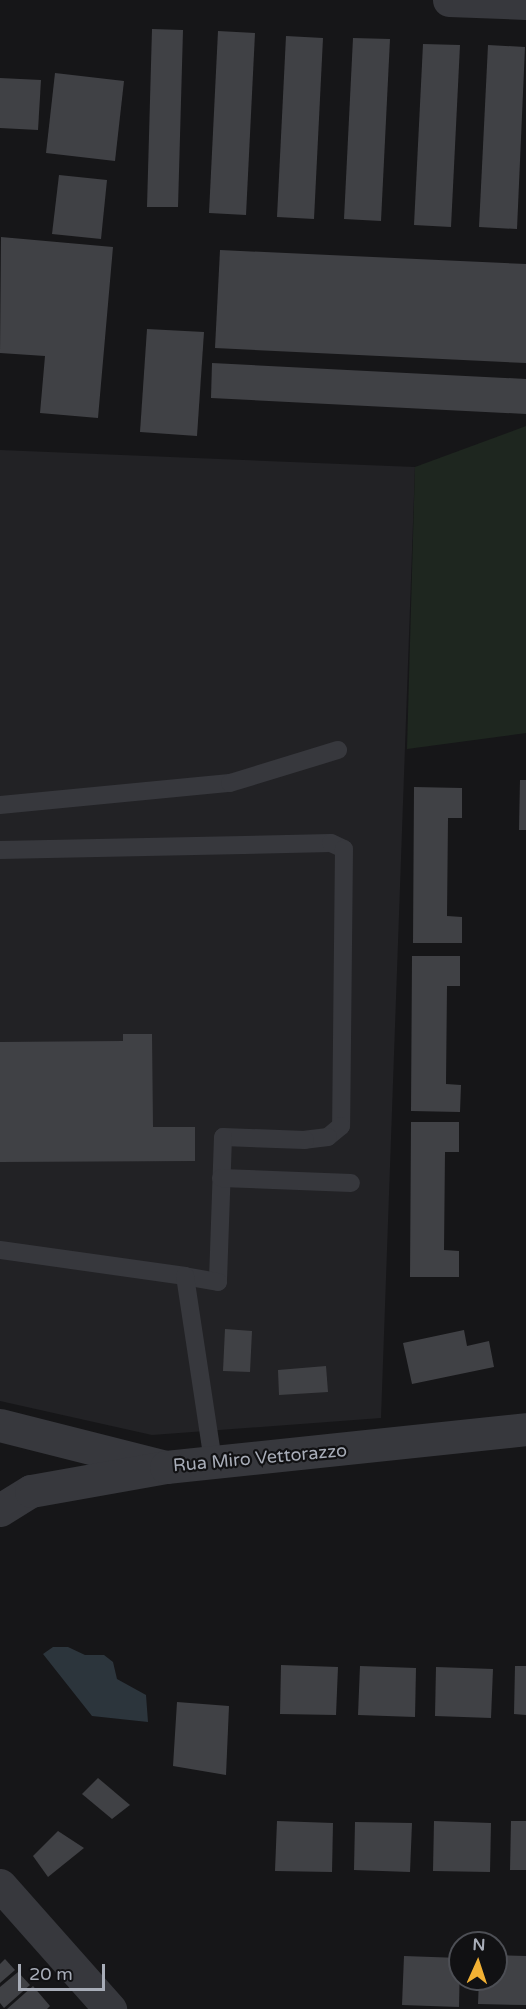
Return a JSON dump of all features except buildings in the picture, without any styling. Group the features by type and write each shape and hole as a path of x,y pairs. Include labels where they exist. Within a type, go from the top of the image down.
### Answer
{"street":[{"path":"449,0 526,3"},
{"path":"0,1425 166,1467"},
{"name":"Rua Miro Vettorazzo","path":"0,1510 31,1491 166,1467 526,1429"},
{"path":"0,1886 110,2009"}],"lane":[{"path":"0,805 230,783 338,750"},
{"path":"0,850 175,843 341,845 341,1126 328,1137 305,1140 224,1137 218,1282 0,1250"},
{"path":"221,1178 351,1183"},
{"path":"184,1276 213,1462"}],"shaded area":[{"path":"526,426 526,733 407,749 415,467"},
{"path":"0,450 415,467 381,1418 152,1435 0,1401"},
{"path":"53,1647 68,1647 85,1655 104,1655 113,1662 117,1679 146,1695 148,1722 92,1716 43,1654"}]}
